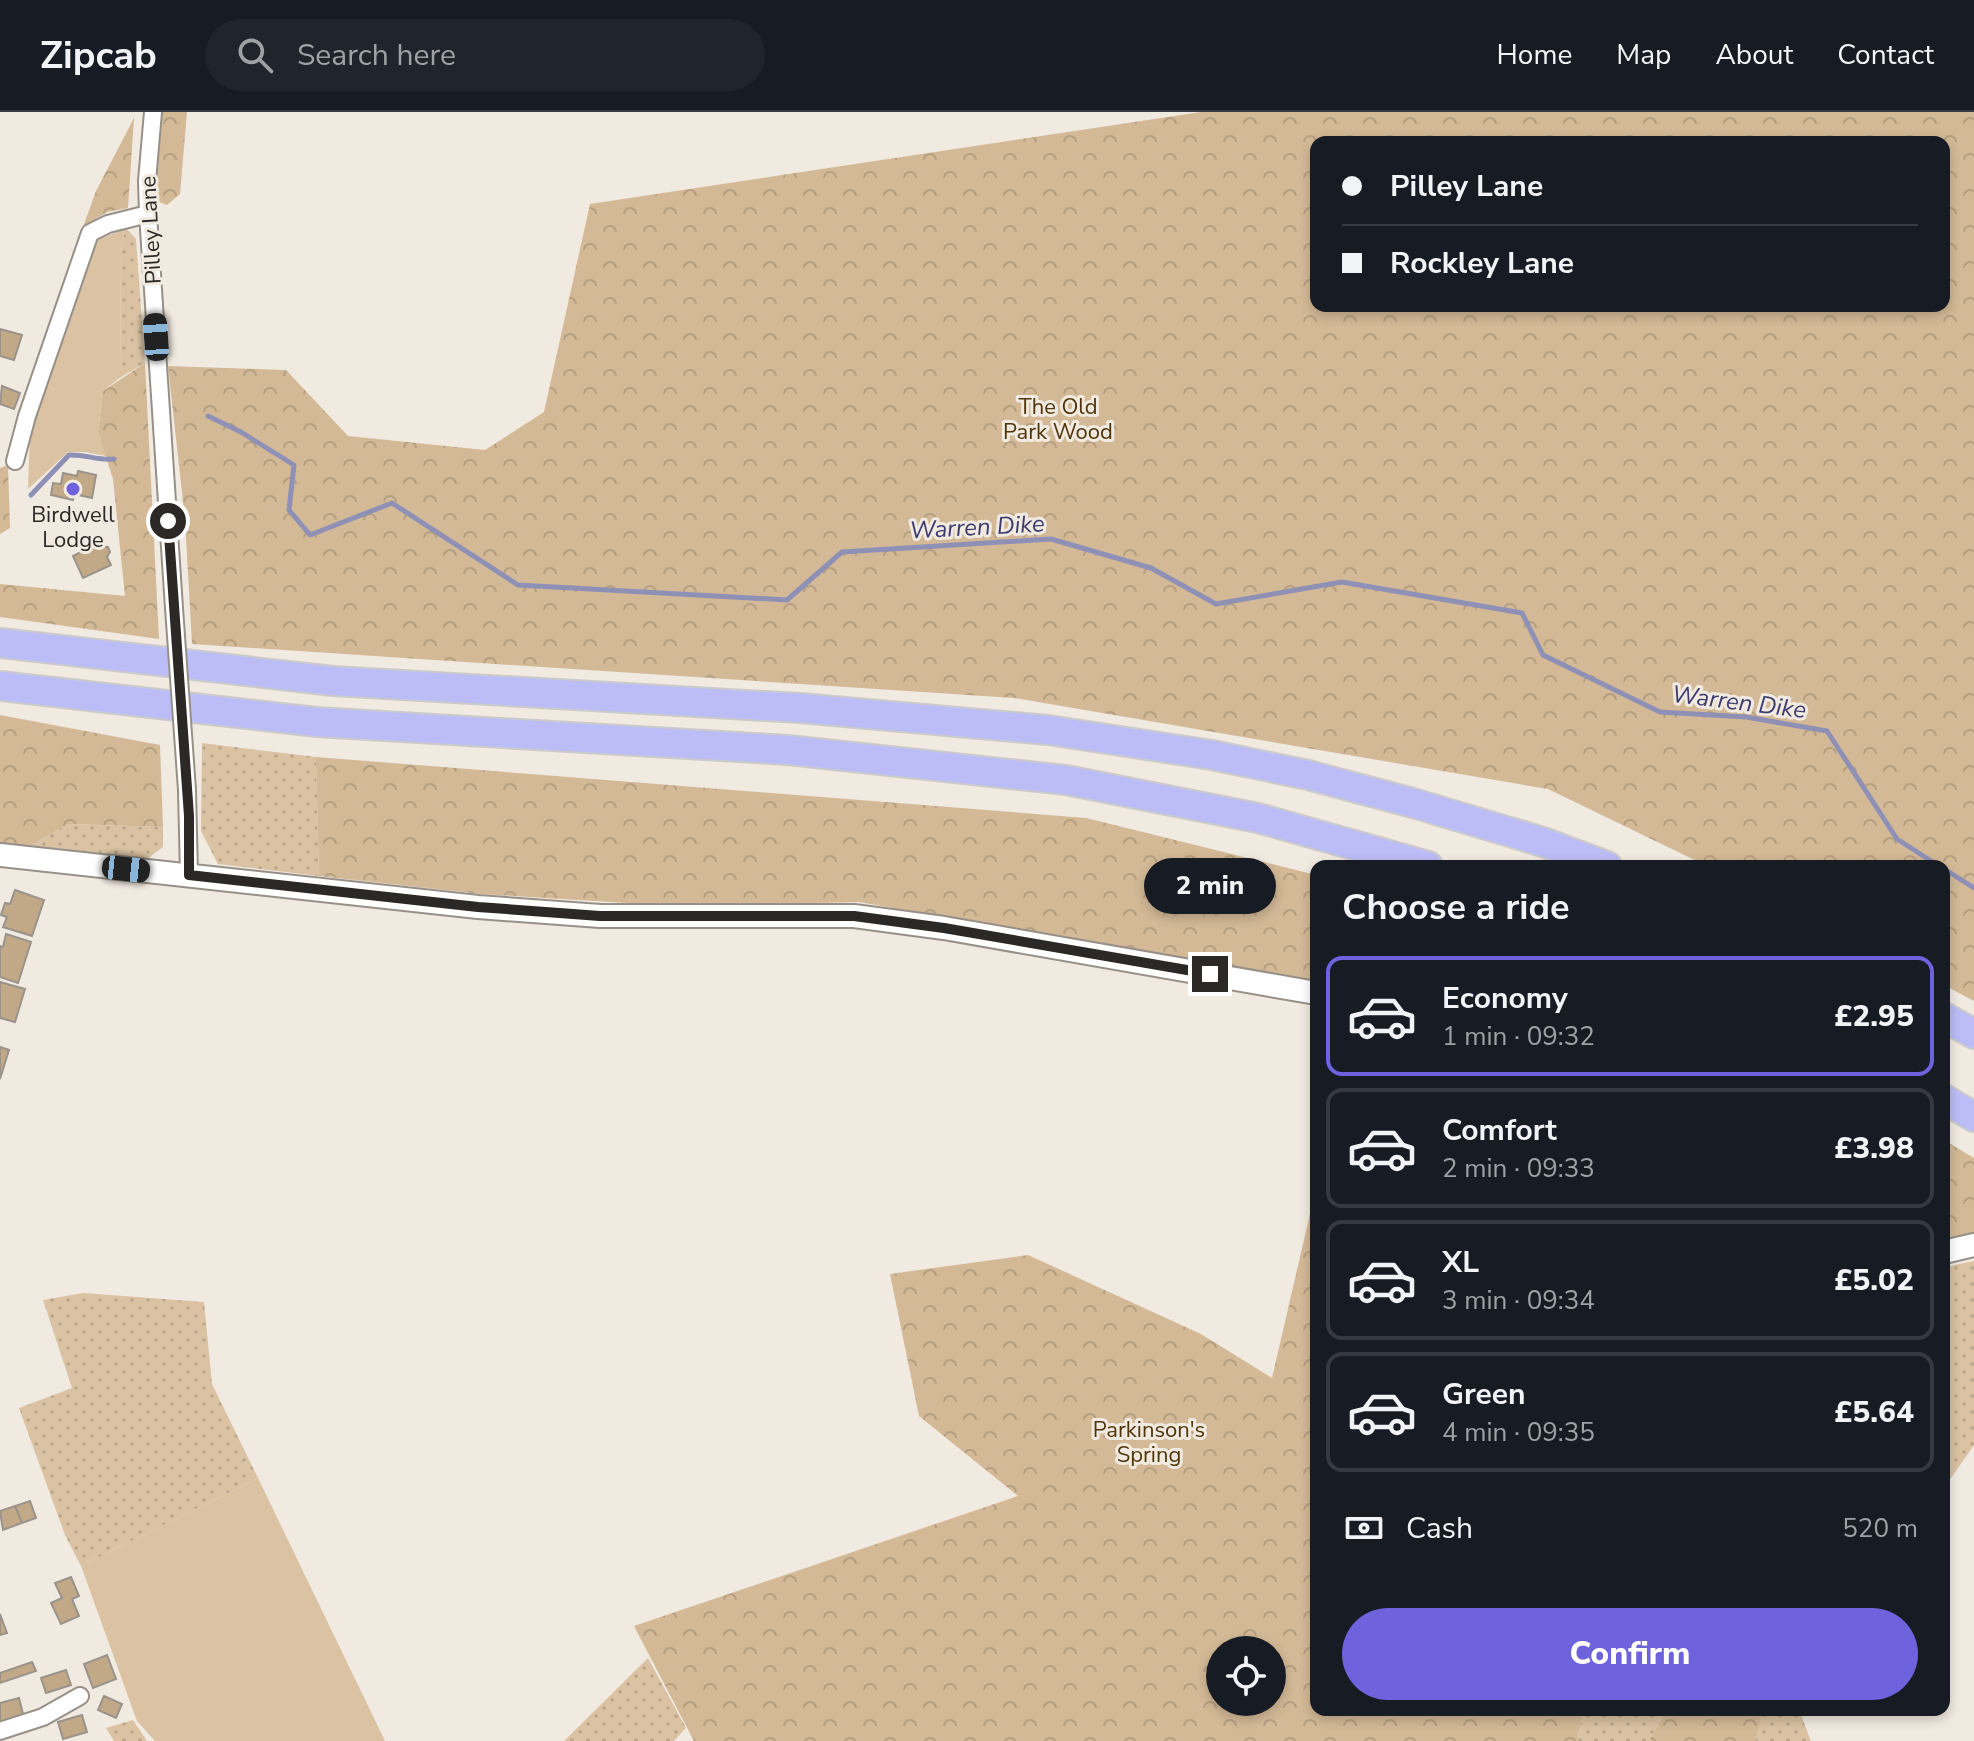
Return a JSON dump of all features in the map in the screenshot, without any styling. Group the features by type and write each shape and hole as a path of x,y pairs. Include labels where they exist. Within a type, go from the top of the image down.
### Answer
{"highway":[{"path":"0,643 333,681 800,708 1048,730 1212,755 1308,775 1543,842 1591,860"},
{"path":"0,686 317,722 788,750 1066,780 1258,818 1407,860"},
{"path":"1950,1020 1974,1034"},
{"path":"1950,1103 1974,1117"}],"street":[{"name":"Pilley Lane","path":"153,112 147,167 148,214 187,790 189,875"},
{"path":"15,461 27,416 90,233 108,224 148,214"},
{"path":"0,855 478,907 600,916 854,916 944,928 1310,992"},
{"path":"1950,1251 1974,1245"},
{"path":"0,1731 43,1717 80,1696"}],"shaded area":[{"path":"126,228 136,239 145,363 121,377 120,251"},
{"path":"126,228 120,251 121,377 103,391 98,432 106,456 68,452 28,489 30,431 68,318 98,240"},
{"path":"202,743 316,757 319,876 218,864 201,831"},
{"path":"68,824 163,827 163,847 147,859 27,848"},
{"path":"1974,1261 1974,1445 1950,1479 1950,1266"},
{"path":"83,1293 204,1302 212,1384 258,1478 81,1566 65,1535 19,1408 72,1388 43,1300"},
{"path":"258,1478 385,1741 155,1741 137,1721 81,1566"},
{"path":"648,1658 686,1728 674,1741 564,1741"},
{"path":"1583,1716 1663,1716 1649,1741 1577,1741"},
{"path":"1763,1716 1801,1716 1811,1741 1755,1741"},
{"path":"133,1720 147,1741 114,1741 106,1728"}],"green space":[{"path":"162,112 187,112 180,194 167,205 159,202 156,170"},
{"name":"The Old Park Wood","path":"1201,112 1974,112 1974,1001 1950,988 1950,860 1695,860 1548,789 1014,698 192,644 185,520 168,366 286,370 348,436 485,450 544,412 590,204"},
{"path":"134,118 128,208 107,212 83,227 96,191"},
{"path":"145,363 159,639 0,617 0,584 125,596 113,479 98,432 103,391"},
{"path":"8,465 10,528 0,534 0,468"},
{"path":"0,715 160,745 163,827 68,824 27,848 0,844"},
{"path":"316,757 1086,818 1310,874 1310,982 859,902 677,906 481,894 319,876"},
{"path":"1950,1144 1974,1158 1974,1234 1950,1240"},
{"name":"Parkinson's Spring","path":"1310,1214 1310,1716 1583,1716 1577,1741 694,1741 634,1626 1018,1496 919,1416 890,1274 1028,1255 1201,1334 1272,1378"},
{"path":"1663,1716 1763,1716 1755,1741 1649,1741"}],"building":[{"path":"0,329 22,335 14,360 0,356"},
{"path":"2,386 20,393 14,409 0,404"},
{"name":"Birdwell Lodge","path":"78,471 96,475 92,498 74,494 73,500 51,495 53,483 61,484 63,473 77,476"},
{"path":"98,536 103,546 108,547 110,552 107,557 111,565 83,578 73,556 93,546 90,540"},
{"path":"15,890 44,900 32,936 3,927 7,917 1,915 5,903 10,904"},
{"path":"6,934 31,942 18,983 0,977 0,946 3,947"},
{"path":"0,982 25,989 15,1022 0,1018"},
{"path":"0,1047 9,1050 0,1079"},
{"path":"30,1501 36,1518 22,1523 15,1506"},
{"path":"15,1506 22,1523 3,1530 0,1511"},
{"path":"71,1577 79,1596 72,1599 79,1616 61,1624 51,1603 62,1598 55,1583"},
{"path":"0,1614 7,1633 0,1635"},
{"path":"107,1655 116,1679 93,1688 84,1664"},
{"path":"32,1662 36,1671 0,1683 0,1673"},
{"path":"66,1670 71,1685 46,1693 41,1678"},
{"path":"104,1696 122,1704 116,1718 98,1710"},
{"path":"19,1698 24,1718 0,1724 0,1703"},
{"path":"82,1715 87,1732 63,1739 58,1722"}],"waterway":[{"name":"Warren Dike","path":"208,416 241,432 294,465 289,510 310,535 392,503 518,585 787,600 842,552 1051,539 1151,568 1216,604 1342,582 1522,613 1543,655 1660,712 1746,717 1827,731 1897,839 1930,860"},
{"name":"Warren Dike","path":"31,495 69,455 114,459"},
{"name":"Warren Dike","path":"1950,873 1974,888"}],"place":[{"name":"Birdwell Lodge","path":"73,489"}],"route":[{"path":"168,521 189,816 189,875 478,907 600,916 854,916 944,928 1210,974"}]}
